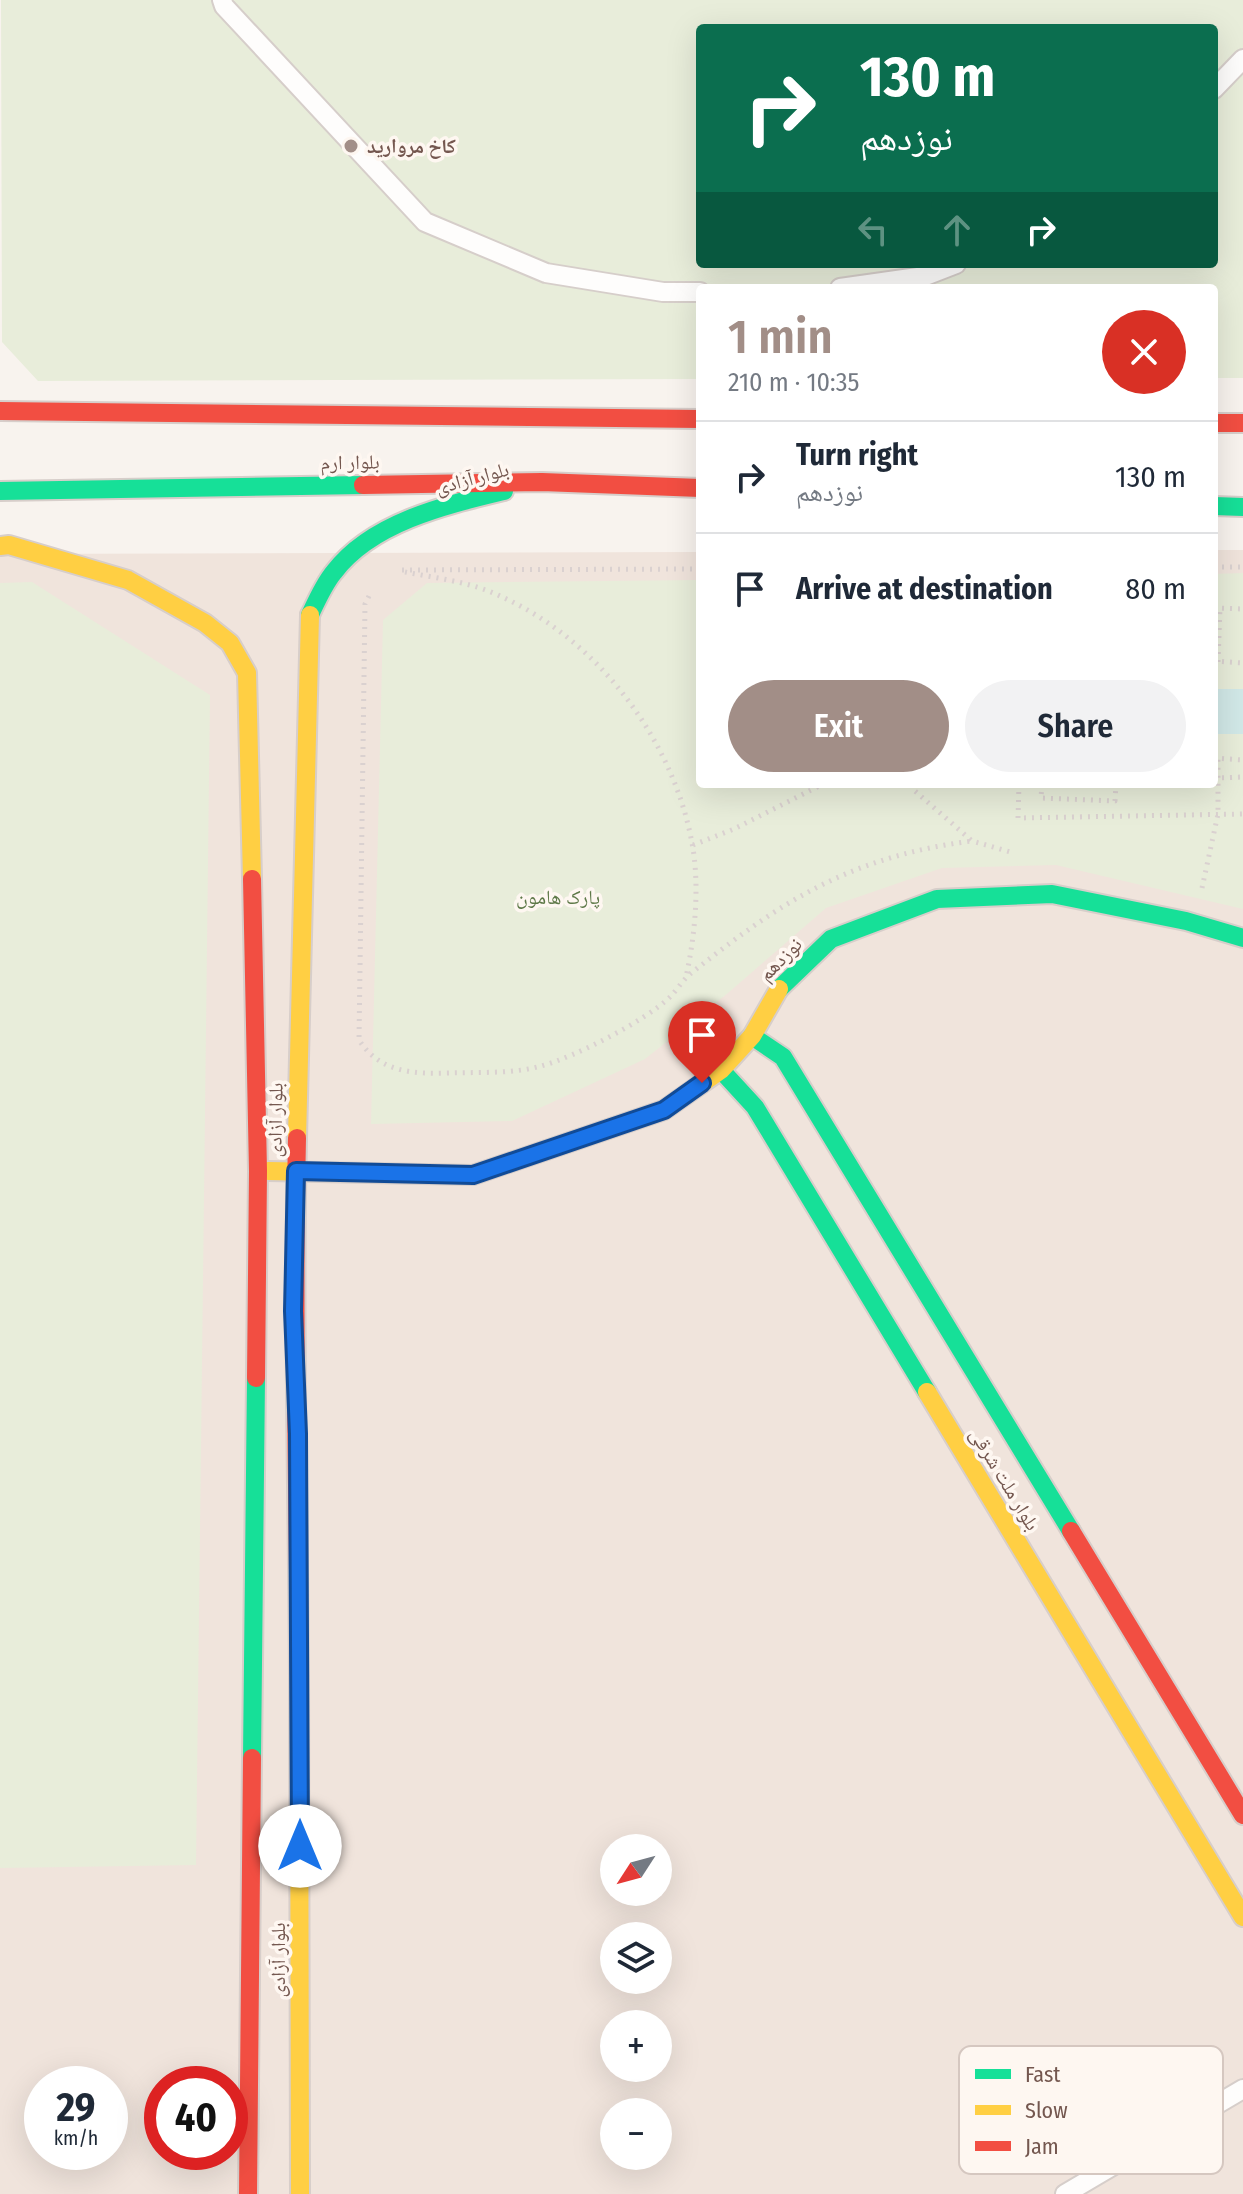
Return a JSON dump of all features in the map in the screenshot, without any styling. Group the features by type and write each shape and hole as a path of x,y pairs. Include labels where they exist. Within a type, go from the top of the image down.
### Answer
{"street":[{"path":"0,396 24,410"},
{"path":"0,411 696,419"},
{"path":"1218,423 1243,423"},
{"name":"بلوار ارم","path":"0,491 542,482 696,488"},
{"name":"بلوار آزادی","path":"300,2194 299,1450 293,1311 308,619 336,568 398,524 466,499 542,482"},
{"path":"1218,506 1243,507"},
{"name":"بلوار آزادی","path":"0,546 9,545 128,580 213,629 230,643 247,673 258,1171 248,2194"},
{"name":"نوزدهم","path":"258,1171 473,1175 664,1110 721,1070 752,1036 773,995 831,939 937,899 1052,894 1186,921 1243,938"},
{"name":"بلوار ملت شرقی","path":"752,1036 783,1057 1243,1815"},
{"name":"بلوار ملت شرقی","path":"721,1070 755,1107 1243,1917"}],"lane":[{"path":"222,0 224,6 327,120 425,222 546,273 663,292 696,292"},
{"path":"1218,85 1243,59"},
{"path":"868,284 925,276 946,268"},
{"path":"1223,2101 1243,2089"},
{"path":"1065,2194 1099,2174"}],"path":[{"path":"1218,567 1243,567"},
{"path":"686,978 695,935 693,845 677,788 647,727 604,672 558,628 499,595 444,579 390,570 696,569"},
{"path":"373,585 365,604 359,1040 368,1055 381,1065 409,1073 487,1072 540,1066 581,1051 669,998 686,978 794,900 862,866 921,847 972,841"},
{"path":"1218,608 1243,609"},
{"path":"1218,662 1243,663"},
{"path":"1218,758 1243,760"},
{"path":"1218,778 1243,777"},
{"path":"693,845 734,829 815,788"},
{"path":"1019,788 1018,818 1243,814"},
{"path":"1042,788 1041,798 1115,801 1116,788"},
{"path":"1200,897 1218,814 1217,788"}],"shaded area":[{"path":"1218,550 1243,550 1243,2194 0,2194 0,554 696,552 696,788 1218,788"}],"green space":[{"name":"کاخ مروارید","path":"1,0 1243,0 1243,378 1218,378 1218,284 696,284 696,379 38,381 2,342"},
{"name":"پارک هامون","path":"1243,573 1243,909 1056,865 942,868 826,908 728,993 645,1059 512,1121 371,1124 383,620 427,583 696,580 696,788 1218,788 1218,574"},
{"path":"32,582 210,695 196,1865 0,1868 0,583"}],"water":[{"path":"1218,689 1243,689 1243,734 1218,734"}],"traffic: fast":[{"path":"0,491 363,485"},
{"path":"310,615 334,572 368,540 412,518 504,491"},
{"path":"1218,506 1243,507"},
{"path":"779,989 831,939 937,899 1052,894 1186,921 1243,938"},
{"path":"752,1036 783,1057 1071,1531"},
{"path":"721,1070 755,1107 927,1392"},
{"path":"252,1758 256,1378"}],"traffic: slow":[{"path":"0,546 9,545 128,580 205,623 230,643 247,673 252,879"},
{"path":"297,1138 310,615"},
{"path":"268,1171 473,1175 664,1110 721,1070 752,1036 779,989"},
{"path":"927,1392 1243,1917"},
{"path":"299,1677 300,2194"}],"traffic: jam":[{"path":"0,411 696,419"},
{"path":"1218,423 1243,423"},
{"path":"363,485 542,482 696,488"},
{"path":"252,879 258,1171 256,1378"},
{"path":"297,1138 299,1677"},
{"path":"1071,1531 1243,1815"},
{"path":"248,2194 252,1758"}],"place":[{"name":"کاخ مروارید","path":"351,146"}],"route":[{"path":"300,1846 298,1434 293,1311 296,1171 473,1175 664,1110 702,1083"}]}
